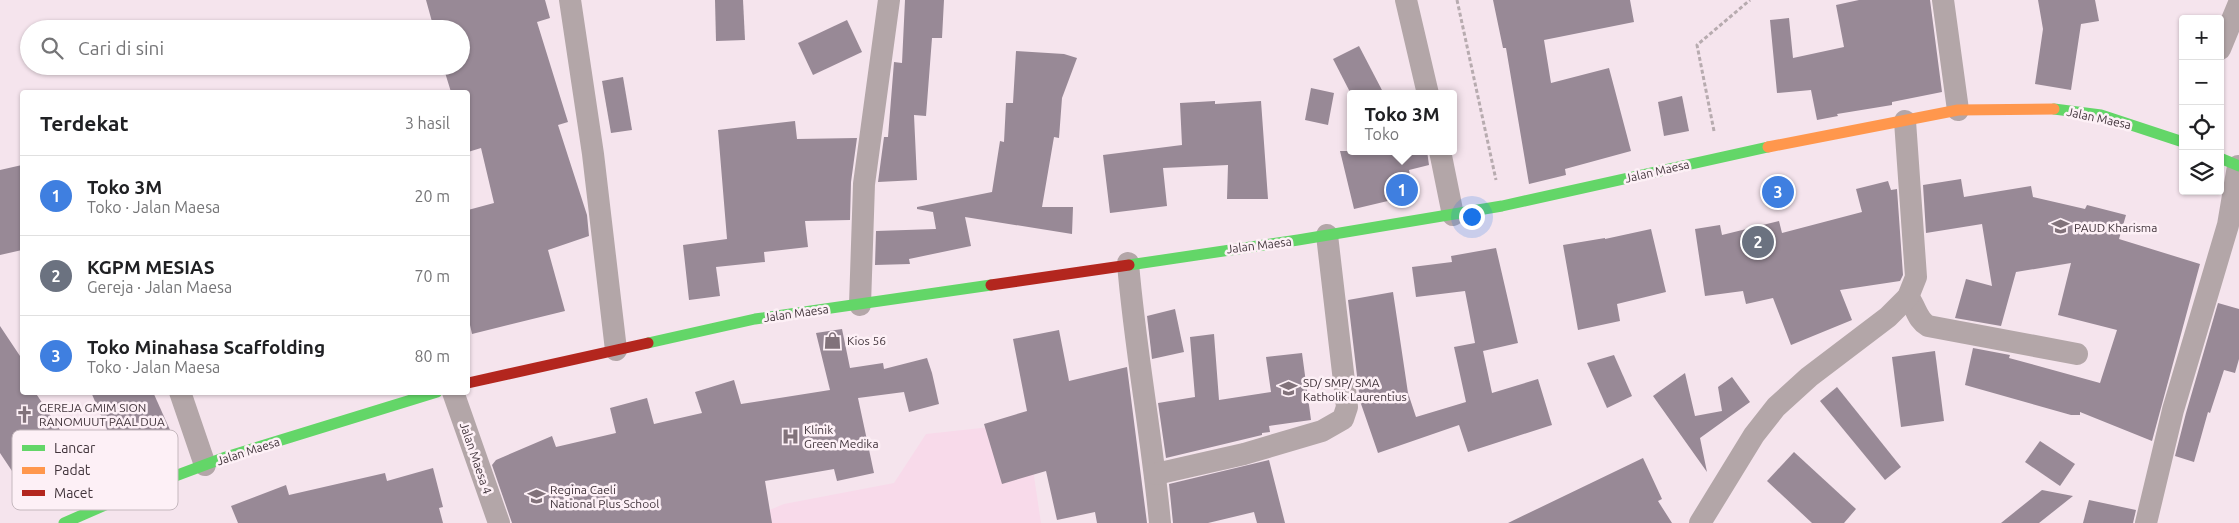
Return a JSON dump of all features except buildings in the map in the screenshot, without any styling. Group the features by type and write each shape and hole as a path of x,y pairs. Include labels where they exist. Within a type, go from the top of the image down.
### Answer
{"street":[{"path":"570,0 593,154 616,350"},
{"path":"860,305 864,184 889,0"},
{"path":"1406,0 1427,90"},
{"path":"1943,0 1958,110"},
{"path":"2224,39 2239,3"},
{"name":"Jalan Maesa","path":"470,383 755,319 860,305 1453,215 1502,206 1719,156 1958,110 1992,108 2074,111 2122,121 2179,138"},
{"path":"1700,523 1754,435 1776,407 1809,377 1888,317 1908,297 1916,277 1905,121"},
{"path":"1441,155 1453,215"},
{"path":"2146,523 2173,410 2228,225 2232,163"},
{"path":"1156,474 1244,454 1313,434 1343,419 1347,407 1327,235"},
{"path":"1128,263 1133,326 1156,474 1160,523"},
{"path":"1908,297 1914,304 1921,321 1928,326 2077,354"},
{"path":"181,395 205,465"},
{"name":"Jalan Maesa","path":"178,475 427,395"},
{"name":"Jalan Maesa 4","path":"454,395 499,523"},
{"name":"Jalan Maesa","path":"64,523 94,510"}],"path":[{"path":"1457,0 1502,206"},
{"path":"1719,156 1697,45 1750,0"}],"shaded area":[{"path":"1026,423 1041,523 738,523 784,504 894,483 926,434"}],"traffic: fast":[{"path":"2054,109 2101,115 2179,141"},
{"path":"1129,265 1298,240 1502,206 1768,147"},
{"path":"2224,160 2239,166"},
{"path":"648,343 755,319 991,285"},
{"path":"178,475 226,457 427,395"},
{"path":"64,523 94,510"}],"traffic: slow":[{"path":"1768,147 1958,110 2054,109"}],"traffic: jam":[{"path":"991,285 1129,265"},
{"path":"470,383 648,343"}],"place":[{"name":"Toko 3M","path":"1402,190"},
{"name":"Toko Minahasa Scaffolding","path":"1778,192"},
{"name":"PAUD Kharisma","path":"2060,227"},
{"name":"KGPM MESIAS","path":"1758,242"},
{"name":"Kios 56","path":"833,340"},
{"name":"SD/ SMP/ SMA Katholik Laurentius","path":"1289,389"},
{"name":"GEREJA GMIM SION RANOMUUT PAAL DUA","path":"25,414"},
{"name":"Klinik Green Medika","path":"790,436"},
{"name":"Regina Caeli National Plus School","path":"536,496"}]}
